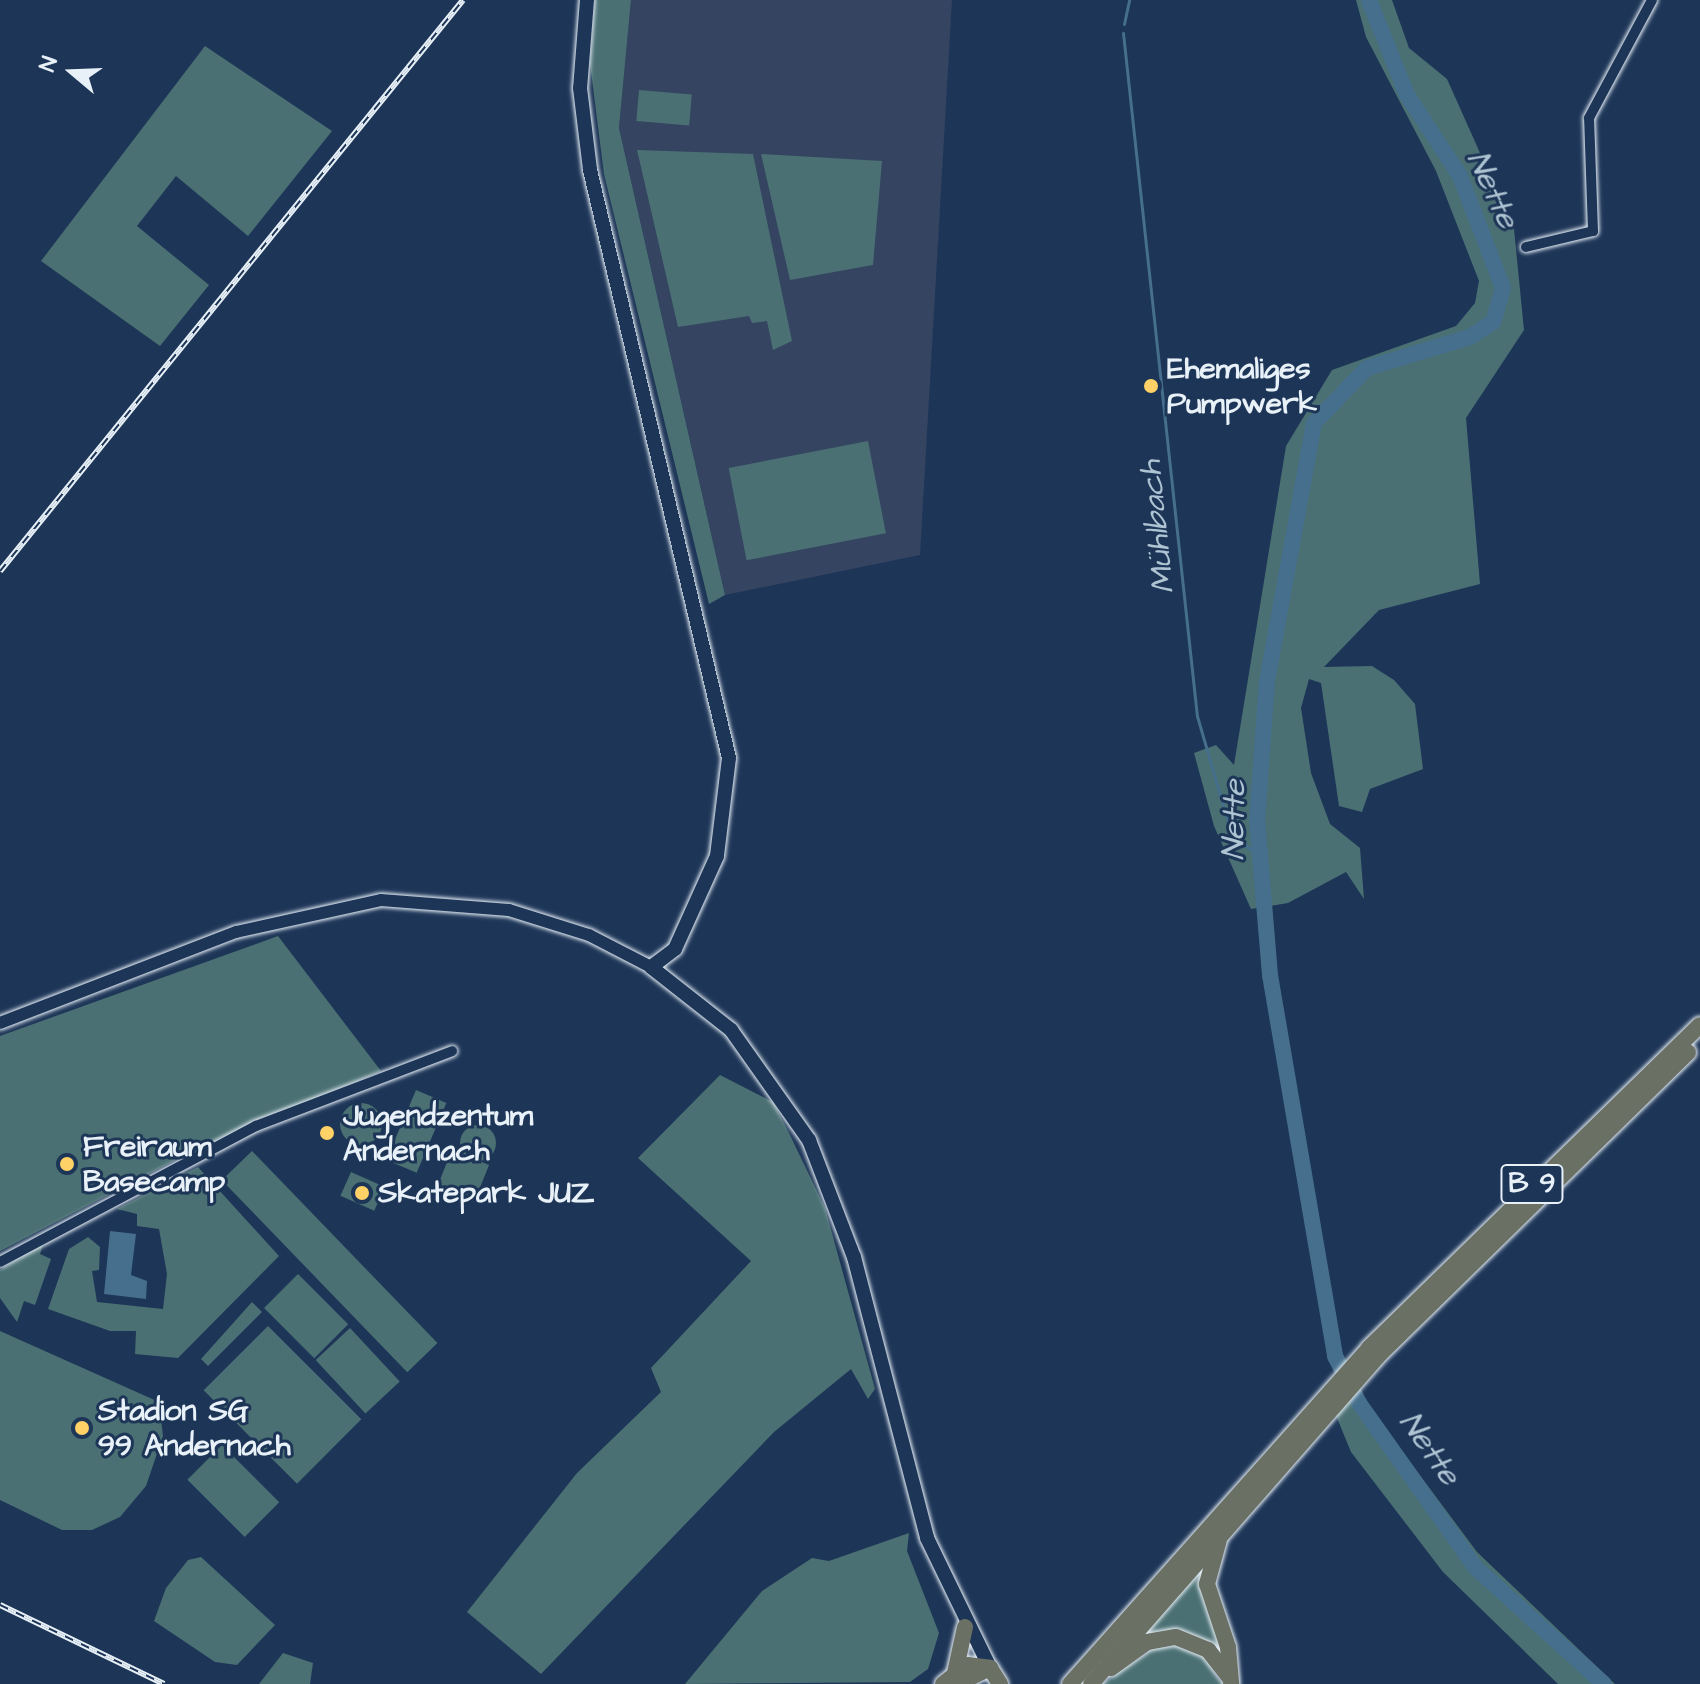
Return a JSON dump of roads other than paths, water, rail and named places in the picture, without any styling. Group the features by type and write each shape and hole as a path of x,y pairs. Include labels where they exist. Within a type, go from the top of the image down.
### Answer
{"main road":[{"path":"587,0 580,88 590,170 729,758 720,847 675,949 651,967"},
{"path":"651,967 685,924"},
{"path":"675,949 686,990"},
{"path":"651,967 686,990 758,1059 783,1093 839,1209 927,1538 965,1627 1000,1684"},
{"name":"B 9","path":"1070,1684 1374,1352 1700,1025"},
{"name":"B 9","path":"1374,1352 1700,1040"},
{"name":"B 9","path":"1092,1684 1232,1518 1308,1422"},
{"path":"1231,1682 1207,1584 1232,1518"},
{"path":"952,1680 965,1627"},
{"path":"1092,1684 1139,1647 1176,1637 1208,1650 1231,1682"},
{"path":"952,1680 990,1668"}],"street":[{"path":"1526,247 1593,231 1589,118 1652,0"},
{"path":"0,1023 247,929 381,900 509,910 589,935 651,967"},
{"path":"0,1262 256,1126 452,1051"}],"waterway":[{"name":"Mühlbach","path":"1124,24 1129,0"},
{"name":"Nette","path":"1369,0 1407,95 1460,176 1503,288 1493,322 1470,337 1367,368 1314,423 1267,681 1257,820 1270,975 1335,1356 1359,1403 1475,1567 1604,1684"},
{"name":"Mühlbach","path":"1123,33 1197,716 1231,833 1260,857"}],"railway":[{"path":"0,571 463,0"},
{"path":"0,1605 164,1684"}],"place":[{"name":"Ehemaliges Pumpwerk","path":"1151,386"},
{"name":"Jugendzentum Andernach","path":"327,1133"},
{"name":"Freiraum Basecamp","path":"67,1164"},
{"name":"Skatepark JUZ","path":"362,1193"},
{"name":"Stadion SG 99 Andernach","path":"82,1428"}]}
